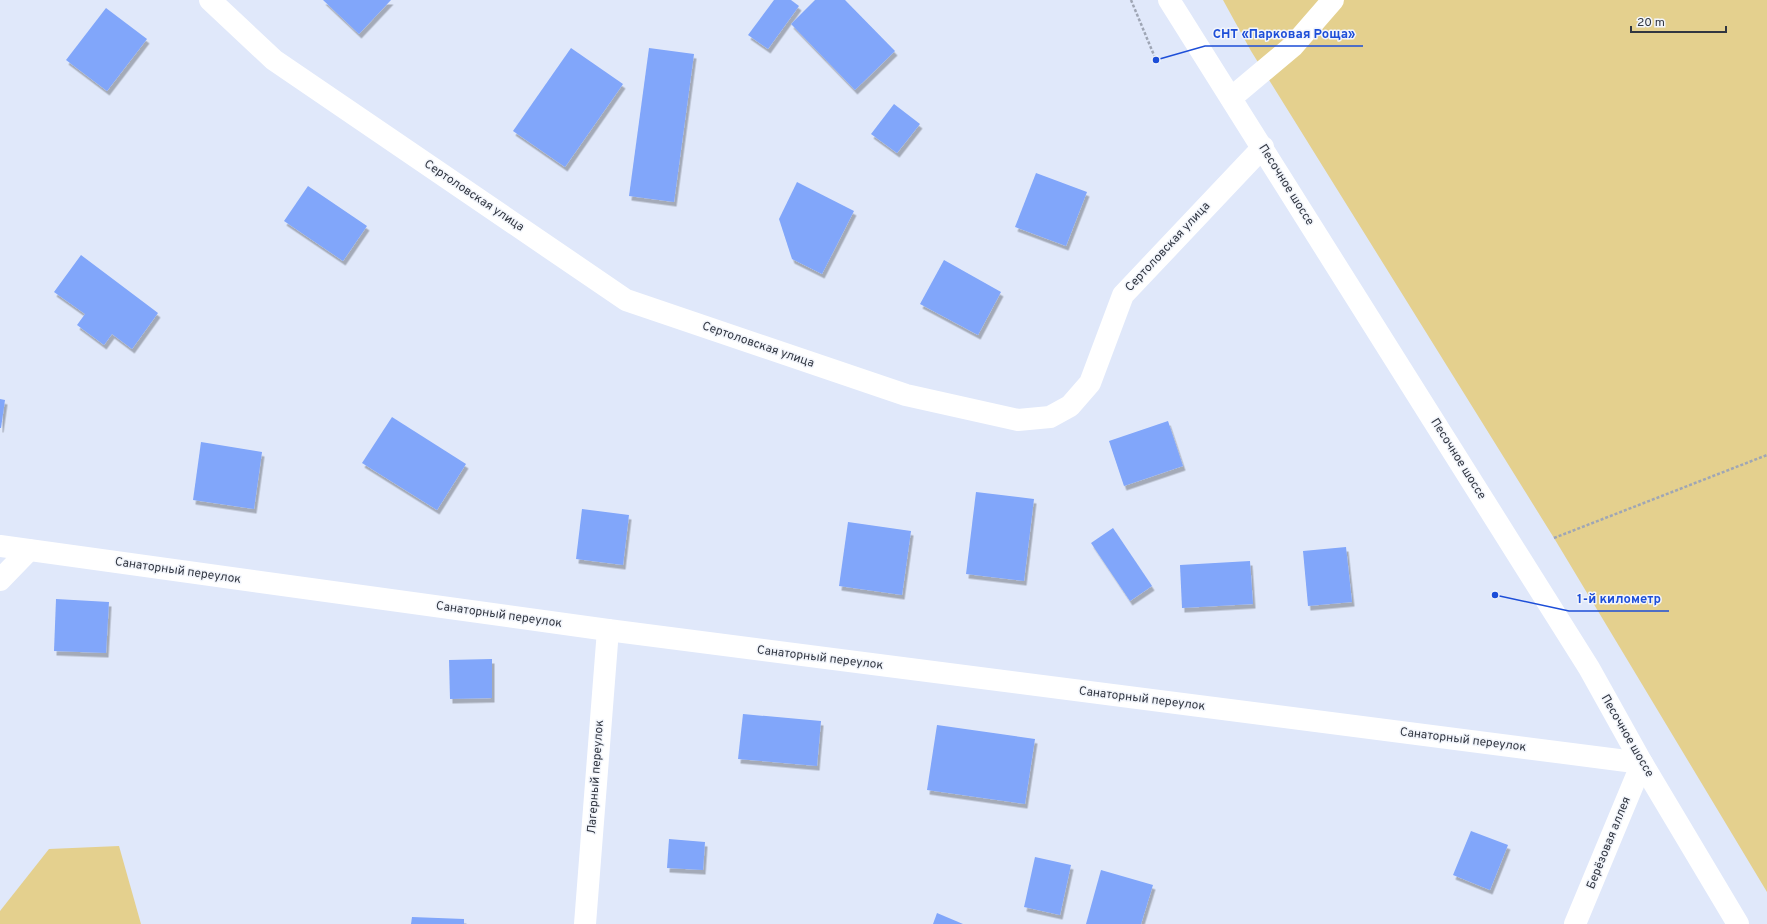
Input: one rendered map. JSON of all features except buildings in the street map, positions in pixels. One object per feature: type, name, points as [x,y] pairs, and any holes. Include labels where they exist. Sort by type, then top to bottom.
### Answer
[{"type":"street","name":"Сертоловская улица","points":[[210,0],[274,60],[626,300],[906,395],[1018,420],[1050,417],[1070,406],[1090,383],[1123,295],[1263,148]]},
{"type":"street","name":"Песочное шоссе","points":[[1169,0],[1589,668],[1642,763],[1738,924]]},
{"type":"street","points":[[1231,98],[1292,46],[1333,0]]},
{"type":"street","name":"Санаторный переулок","points":[[0,546],[608,630],[1642,763]]},
{"type":"street","points":[[0,580],[29,550]]},
{"type":"street","name":"Лагерный переулок","points":[[585,924],[608,630]]},
{"type":"street","name":"Берёзовая аллея","points":[[1576,924],[1642,763]]},
{"type":"path","points":[[1131,0],[1156,60]]},
{"type":"path","points":[[1554,538],[1767,455]]},
{"type":"shaded area","points":[[1223,0],[1767,0],[1767,892],[1554,538],[1251,51]]},
{"type":"shaded area","points":[[119,846],[141,924],[0,924],[0,911],[49,849]]},
{"type":"place","name":"СНТ «Парковая Роща»","points":[[1156,60]]},
{"type":"place","name":"1-й километр","points":[[1495,595]]}]
